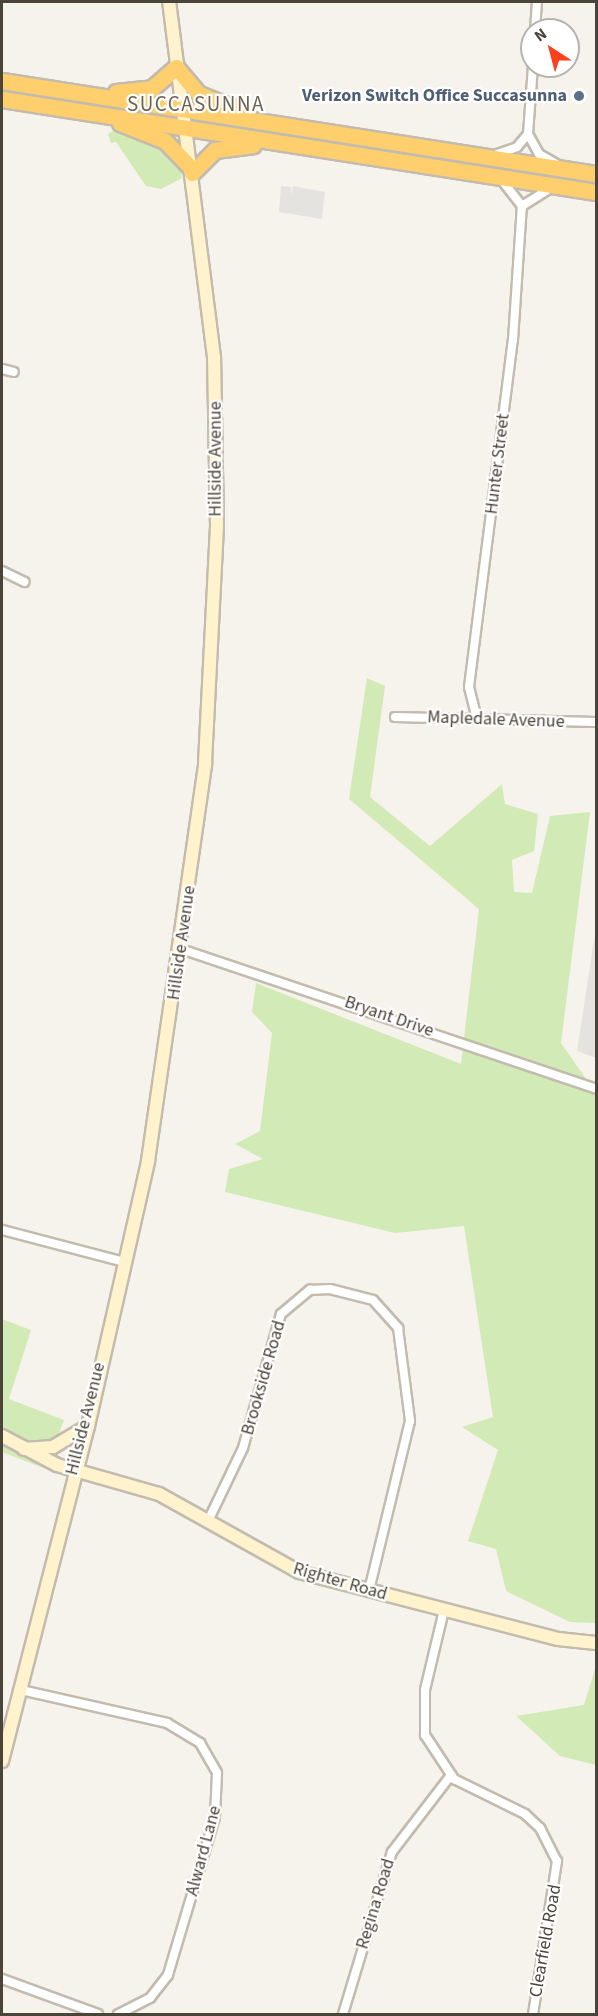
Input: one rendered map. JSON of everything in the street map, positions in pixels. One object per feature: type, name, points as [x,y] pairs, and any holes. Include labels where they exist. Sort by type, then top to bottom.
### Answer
[{"type":"highway","points":[[94,94],[152,88],[176,67],[199,94],[275,124]]},
{"type":"highway","points":[[2,81],[597,174]]},
{"type":"highway","points":[[2,99],[597,192]]},
{"type":"highway","points":[[104,114],[165,141],[191,170],[220,148],[288,144]]},
{"type":"main road","name":"Hillside Avenue","points":[[2,1761],[88,1426],[156,1118],[181,949],[211,695],[217,526],[213,337],[181,108],[169,2]]},
{"type":"main road","points":[[22,1449],[53,1447],[88,1426]]},
{"type":"main road","name":"Righter Road","points":[[2,1436],[22,1449],[75,1470],[159,1494],[209,1519],[282,1564],[369,1591],[558,1639],[597,1643]]},
{"type":"street","points":[[536,18],[537,2]]},
{"type":"street","points":[[532,78],[528,134],[539,154],[565,169]]},
{"type":"street","points":[[484,156],[515,148],[528,134]]},
{"type":"street","points":[[494,176],[512,188],[522,206],[536,193],[560,186]]},
{"type":"street","name":"Hunter Street","points":[[477,719],[469,687],[513,340],[522,206]]},
{"type":"street","points":[[2,369],[14,372]]},
{"type":"street","points":[[2,571],[26,582]]},
{"type":"street","name":"Mapledale Avenue","points":[[395,717],[597,722]]},
{"type":"street","name":"Bryant Drive","points":[[181,949],[597,1089]]},
{"type":"street","points":[[2,1230],[124,1262]]},
{"type":"street","name":"Brookside Road","points":[[209,1519],[243,1448],[281,1314],[310,1290],[330,1288],[373,1300],[398,1328],[410,1421],[369,1591]]},
{"type":"street","name":"Clearfield Road","points":[[444,1610],[423,1722],[432,1749],[451,1775],[525,1814],[540,1828],[557,1861],[533,2014]]},
{"type":"street","name":"Alward Lane","points":[[21,1690],[166,1724],[200,1743],[217,1773],[215,1817],[168,1975],[150,1998],[118,2014]]},
{"type":"street","name":"Regina Road","points":[[343,2014],[392,1852],[451,1775]]},
{"type":"street","points":[[2,1979],[98,2014]]},
{"type":"green space","points":[[114,130],[160,143],[180,166],[182,178],[161,189],[146,186],[116,142],[111,143],[108,134]]},
{"type":"green space","points":[[358,143],[510,166],[509,173],[335,145]]},
{"type":"green space","points":[[514,166],[596,179],[596,186],[513,173]]},
{"type":"green space","points":[[367,678],[385,686],[370,797],[430,846],[502,784],[505,804],[538,814],[534,851],[512,860],[514,892],[532,893],[550,816],[590,812],[561,1043],[596,1093],[596,1623],[570,1622],[506,1591],[496,1549],[468,1541],[498,1450],[462,1427],[493,1417],[464,1226],[395,1233],[225,1192],[229,1169],[263,1159],[235,1144],[260,1131],[272,1033],[252,1012],[256,983],[461,1064],[479,909],[349,799]]},
{"type":"green space","points":[[2,1319],[31,1330],[9,1399],[64,1420],[46,1469],[2,1452]]},
{"type":"green space","points":[[596,1666],[596,1765],[560,1756],[516,1716],[584,1705]]},
{"type":"shaded area","points":[[281,186],[291,187],[291,195],[293,186],[325,192],[322,219],[279,212]]},
{"type":"shaded area","points":[[596,927],[596,1058],[577,1051]]},
{"type":"place","name":"Verizon Switch Office Succasunna","points":[[579,96]]},
{"type":"district","name":"SUCCASUNNA","points":[[196,104]]}]
